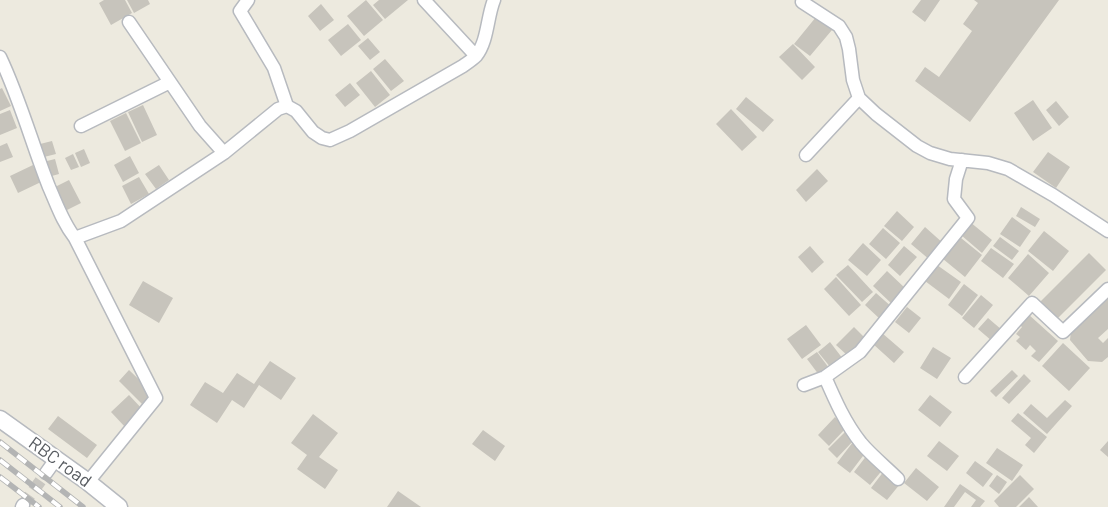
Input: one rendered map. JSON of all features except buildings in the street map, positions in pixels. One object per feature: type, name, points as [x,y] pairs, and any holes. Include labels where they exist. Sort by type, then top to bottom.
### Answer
[{"type":"street","points":[[248,0],[240,11],[274,68],[288,106],[296,111],[313,132],[322,138],[330,140],[350,131],[463,66],[476,56],[485,36],[494,0]]},
{"type":"street","points":[[424,0],[476,56]]},
{"type":"street","points":[[801,1],[839,26],[846,37],[853,80],[860,98],[917,146],[930,153],[988,163],[1008,169],[1108,232]]},
{"type":"street","points":[[129,22],[200,126],[224,153]]},
{"type":"street","points":[[0,57],[12,83],[37,156],[65,226],[75,238],[156,398],[88,482]]},
{"type":"street","points":[[81,126],[170,82]]},
{"type":"street","points":[[806,155],[860,98]]},
{"type":"street","points":[[75,238],[121,221],[224,153],[278,109],[288,106]]},
{"type":"street","points":[[804,385],[825,377],[860,352],[968,218],[954,199],[956,179],[962,160]]},
{"type":"street","points":[[965,377],[1032,303],[1063,332],[1108,289]]},
{"type":"street","points":[[825,377],[836,403],[862,444],[898,479]]},
{"type":"street","name":"RBC road","points":[[0,419],[88,482],[119,507]]},
{"type":"street","points":[[46,473],[56,459]]},
{"type":"tunnel","points":[[23,505],[46,473]]},
{"type":"railway","points":[[0,442],[83,507]]},
{"type":"railway","points":[[0,460],[60,507]]},
{"type":"railway","points":[[0,477],[39,507]]}]
